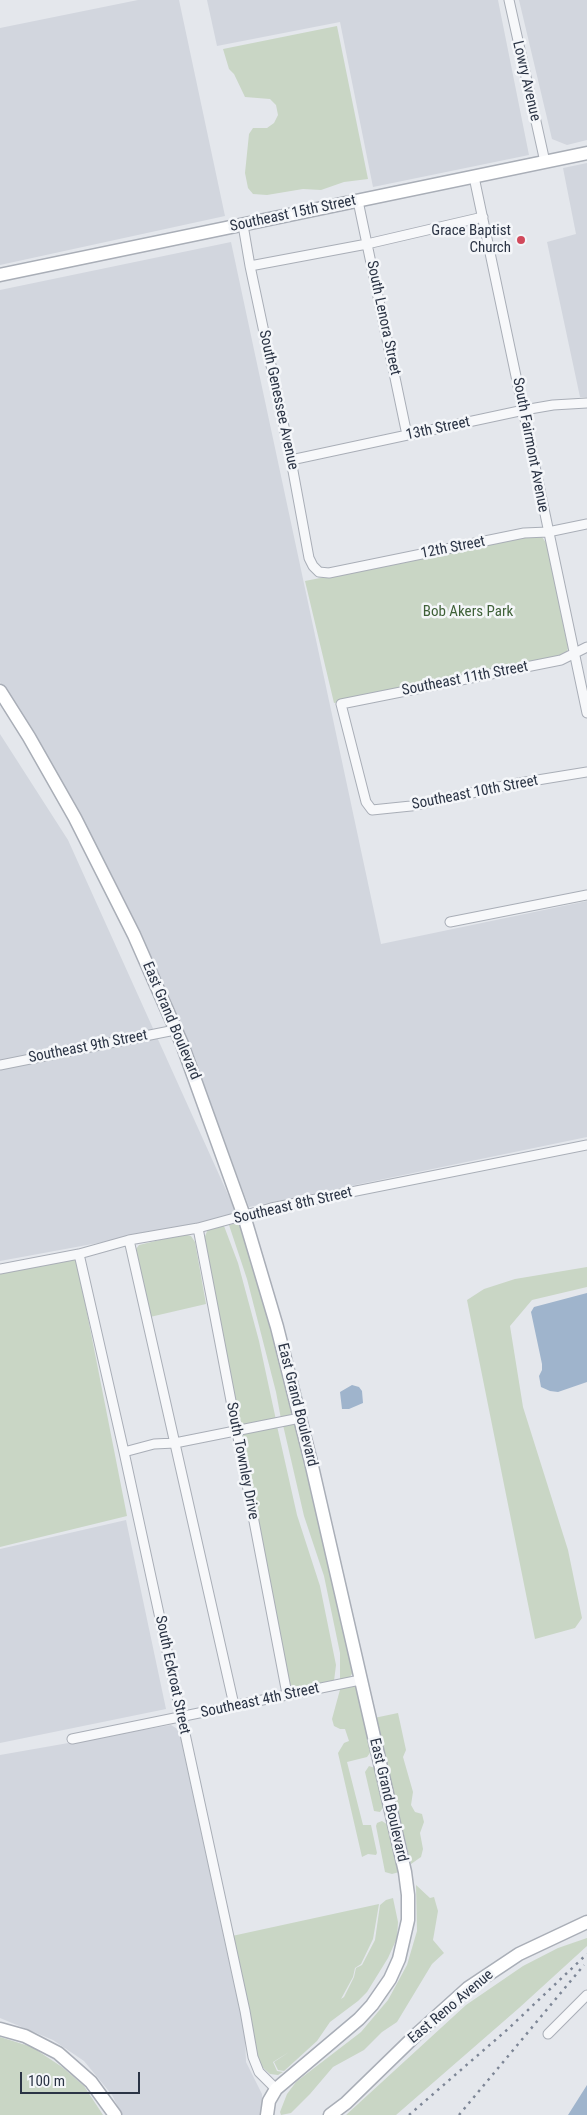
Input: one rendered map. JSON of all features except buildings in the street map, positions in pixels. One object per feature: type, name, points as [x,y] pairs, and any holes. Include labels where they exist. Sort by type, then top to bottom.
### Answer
[{"type":"street","name":"Lowry Avenue","points":[[509,0],[544,162]]},
{"type":"street","name":"Southeast 15th Street","points":[[0,275],[587,153]]},
{"type":"street","name":"South Fairmont Avenue","points":[[474,177],[587,713]]},
{"type":"street","name":"South Lenora Street","points":[[358,201],[407,435]]},
{"type":"street","points":[[250,266],[367,244],[483,217]]},
{"type":"street","name":"South Genessee Avenue","points":[[243,225],[309,558],[319,572]]},
{"type":"street","name":"13th Street","points":[[291,460],[524,410],[554,405],[587,403]]},
{"type":"street","name":"12th Street","points":[[319,572],[329,573],[524,534],[548,532],[587,524]]},
{"type":"street","name":"Southeast 11th Street","points":[[366,802],[341,704],[561,660],[587,647]]},
{"type":"street","name":"East Grand Boulevard","points":[[0,691],[43,762],[106,878],[134,936],[175,1030],[207,1111],[244,1216],[278,1326],[312,1462],[405,1872],[408,1905],[406,1936],[396,1968],[372,2005],[359,2019],[276,2089],[269,2102],[267,2115]]},
{"type":"street","name":"Southeast 10th Street","points":[[366,802],[372,810],[411,806],[513,784],[587,772]]},
{"type":"street","points":[[450,922],[587,895]]},
{"type":"street","name":"Southeast 9th Street","points":[[0,1065],[175,1030]]},
{"type":"street","name":"Southeast 8th Street","points":[[0,1269],[79,1254],[129,1240],[198,1228],[281,1206],[587,1145]]},
{"type":"street","name":"South Townley Drive","points":[[198,1228],[287,1694]]},
{"type":"street","points":[[129,1240],[234,1705]]},
{"type":"street","name":"South Eckroat Street","points":[[79,1254],[182,1718],[245,2012],[252,2057],[259,2072],[276,2089]]},
{"type":"street","points":[[124,1452],[154,1444],[176,1443],[300,1418]]},
{"type":"street","name":"Southeast 4th Street","points":[[72,1740],[360,1680]]},
{"type":"street","name":"East Reno Avenue","points":[[330,2115],[346,2103],[418,2033],[468,1988],[519,1954],[585,1923]]},
{"type":"street","points":[[548,2034],[587,1995]]},
{"type":"street","points":[[0,2029],[25,2036],[58,2053],[91,2082],[115,2115]]},
{"type":"shaded area","points":[[138,0],[179,0],[225,216],[0,265],[0,28]]},
{"type":"shaded area","points":[[207,0],[498,0],[529,155],[373,187],[340,22],[217,46]]},
{"type":"shaded area","points":[[519,0],[587,0],[587,140],[567,145],[552,139]]},
{"type":"shaded area","points":[[587,163],[587,397],[580,397],[547,242],[576,234],[563,168]]},
{"type":"shaded area","points":[[231,242],[381,944],[587,901],[587,1137],[249,1207],[186,1039],[32,732],[0,682],[0,290]]},
{"type":"shaded area","points":[[0,734],[68,840],[235,1210],[232,1216],[223,1220],[0,1261]]},
{"type":"shaded area","points":[[126,1520],[166,1709],[0,1743],[0,1549]]},
{"type":"shaded area","points":[[171,1725],[179,1730],[245,2035],[246,2062],[262,2094],[260,2115],[122,2115],[112,2095],[84,2061],[53,2040],[0,2018],[0,1755]]},
{"type":"green space","points":[[337,26],[368,179],[344,182],[321,190],[303,189],[267,195],[253,194],[248,188],[245,173],[249,134],[253,128],[267,128],[274,123],[278,115],[276,105],[270,99],[245,97],[234,74],[229,69],[223,49]]},
{"type":"green space","name":"Bob Akers Park","points":[[532,536],[542,537],[547,544],[568,648],[566,655],[559,658],[334,703],[305,581]]},
{"type":"green space","points":[[237,1223],[242,1229],[265,1298],[292,1413],[286,1418],[281,1419],[276,1392],[247,1279],[229,1225]]},
{"type":"green space","points":[[224,1226],[238,1263],[259,1341],[276,1420],[245,1425],[239,1423],[203,1241],[208,1229]]},
{"type":"green space","points":[[184,1234],[191,1236],[195,1242],[206,1304],[150,1317],[136,1249],[139,1245]]},
{"type":"green space","points":[[76,1257],[127,1516],[0,1547],[0,1273]]},
{"type":"green space","points":[[587,1267],[587,1287],[532,1300],[510,1326],[523,1407],[568,1550],[582,1618],[575,1628],[535,1639],[467,1300],[484,1289],[515,1279]]},
{"type":"green space","points":[[293,1424],[297,1427],[353,1672],[350,1677],[340,1681],[340,1653],[324,1576],[304,1516],[283,1425]]},
{"type":"green space","points":[[277,1426],[297,1515],[320,1586],[336,1665],[334,1681],[294,1690],[288,1680],[241,1438],[245,1433]]},
{"type":"green space","points":[[355,1685],[372,1750],[367,1757],[347,1762],[363,1825],[371,1825],[377,1853],[376,1855],[368,1854],[362,1857],[338,1753],[344,1743],[349,1741],[345,1729],[334,1726],[332,1719],[341,1686]]},
{"type":"green space","points":[[398,1713],[406,1750],[403,1757],[413,1792],[411,1805],[415,1812],[422,1814],[424,1822],[420,1833],[423,1849],[421,1857],[411,1864],[374,1718]]},
{"type":"green space","points":[[369,1766],[375,1768],[384,1806],[380,1812],[374,1811],[365,1772]]},
{"type":"green space","points":[[382,1821],[388,1825],[399,1872],[392,1874],[385,1872],[376,1826],[377,1823]]},
{"type":"green space","points":[[416,1885],[430,1898],[434,1897],[438,1911],[433,1940],[444,1953],[432,1964],[397,2022],[382,2032],[364,2050],[333,2067],[291,2113],[281,2115],[280,2112],[287,2094],[296,2082],[361,2032],[388,2000],[407,1965],[417,1931]]},
{"type":"green space","points":[[393,1898],[398,1922],[397,1938],[388,1958],[367,1992],[330,2022],[317,2041],[284,2071],[278,2070],[274,2062],[289,2052],[273,2062],[277,2071],[283,2072],[278,2075],[270,2074],[261,2066],[258,2059],[232,1936],[379,1904],[373,1939],[361,1964],[355,1968],[353,1977],[341,1999],[344,1997],[354,1977],[356,1968],[362,1965],[375,1940],[380,1905],[386,1900]]},
{"type":"green space","points":[[587,1938],[587,1946],[396,2115],[346,2115],[466,2005],[523,1966],[558,1948]]},
{"type":"green space","points":[[0,2037],[32,2047],[62,2067],[84,2086],[103,2115],[0,2115]]},
{"type":"water","points":[[587,1293],[587,1382],[558,1392],[550,1391],[541,1387],[539,1376],[542,1364],[531,1312],[534,1307]]},
{"type":"water","points":[[352,1385],[359,1387],[362,1391],[363,1403],[349,1409],[342,1409],[340,1392]]},
{"type":"water","points":[[587,2085],[587,2115],[568,2115]]},
{"type":"railway","points":[[409,2115],[508,2029],[587,1954]]},
{"type":"railway","points":[[459,2115],[584,1965]]},
{"type":"place","name":"Grace Baptist Church","points":[[521,240]]}]
